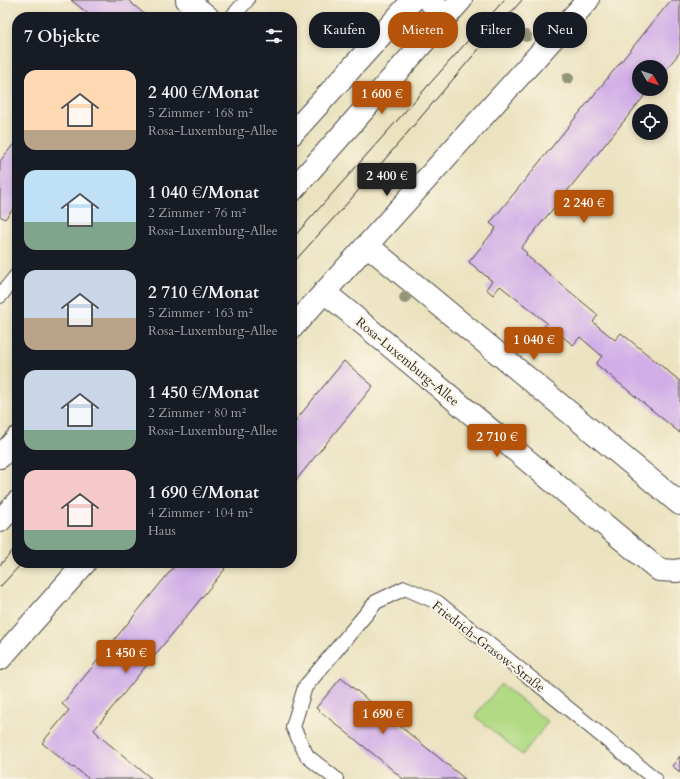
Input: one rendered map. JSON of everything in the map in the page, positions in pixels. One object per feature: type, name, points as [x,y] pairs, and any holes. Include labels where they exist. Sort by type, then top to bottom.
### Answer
[{"type":"street","points":[[187,0],[202,12]]},
{"type":"street","points":[[297,128],[413,0]]},
{"type":"street","points":[[428,0],[442,12]]},
{"type":"street","points":[[450,12],[461,0]]},
{"type":"street","points":[[297,322],[366,244],[588,0]]},
{"type":"street","points":[[297,185],[419,48]]},
{"type":"street","points":[[366,244],[680,504]]},
{"type":"street","name":"Rosa-Luxemburg-Allee","points":[[324,292],[659,570],[677,572],[680,570]]},
{"type":"street","points":[[0,457],[12,444]]},
{"type":"street","points":[[0,521],[12,508]]},
{"type":"street","points":[[0,659],[81,568]]},
{"type":"lane","points":[[236,12],[247,0]]},
{"type":"lane","points":[[0,296],[12,281]]},
{"type":"lane","name":"Friedrich-Grasow-Straße","points":[[336,779],[307,756],[293,727],[305,687],[376,602],[405,588],[437,602],[655,779]]},
{"type":"green space","points":[[501,684],[548,722],[522,755],[475,716]]},
{"type":"building","points":[[71,0],[130,0],[129,1],[142,12],[86,12]]},
{"type":"building","points":[[671,0],[680,0],[680,52],[668,67],[668,60],[632,60],[632,96],[644,96],[638,104],[632,104],[632,111],[521,248],[527,253],[526,255],[598,315],[593,322],[615,340],[621,333],[680,381],[680,433],[596,364],[602,356],[580,337],[573,345],[557,332],[552,339],[541,330],[547,323],[500,286],[493,295],[486,289],[492,281],[469,262],[496,228],[490,223]]},
{"type":"building","points":[[12,146],[12,210],[5,219],[0,216],[0,161]]},
{"type":"building","points":[[344,361],[373,386],[297,479],[297,419]]},
{"type":"building","points":[[173,568],[225,569],[94,730],[98,735],[152,779],[89,779],[42,743],[69,710],[62,704]]},
{"type":"building","points":[[341,678],[465,779],[403,779],[316,708]]},
{"type":"building","points":[[680,756],[680,772],[672,766]]},
{"type":"tram line","points":[[297,233],[504,0]]},
{"type":"tram line","points":[[297,258],[351,199],[522,0]]},
{"type":"tram line","points":[[0,565],[12,552]]},
{"type":"tram line","points":[[0,587],[17,568]]}]
